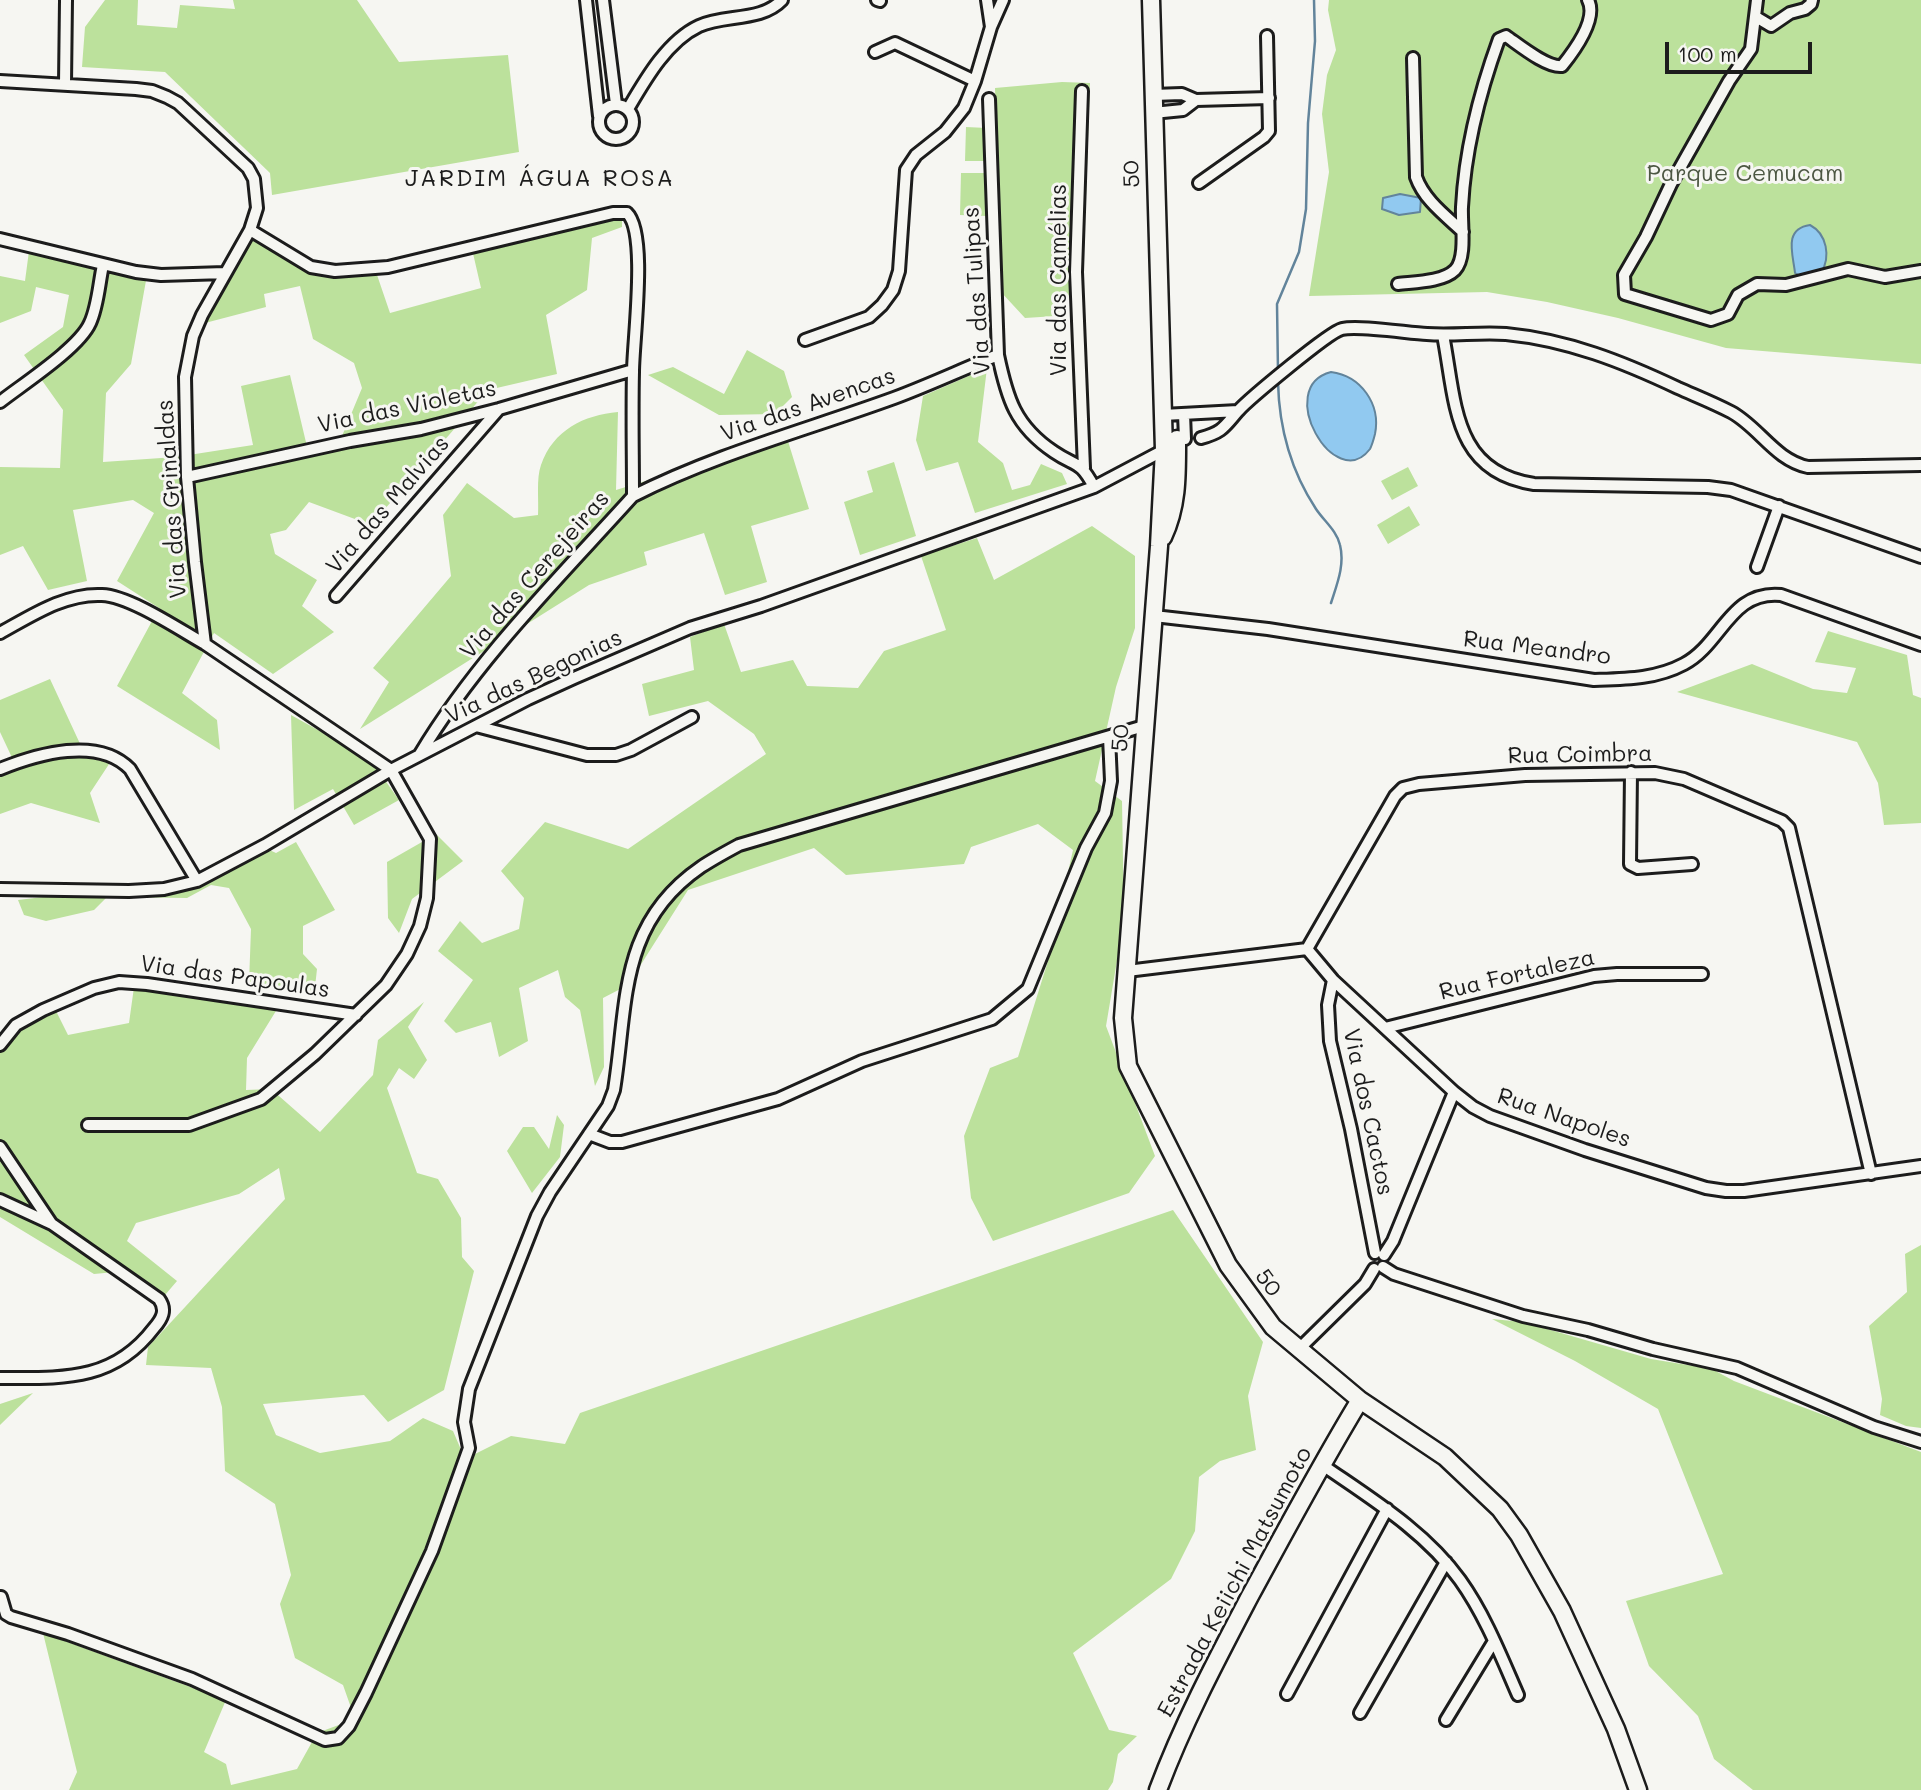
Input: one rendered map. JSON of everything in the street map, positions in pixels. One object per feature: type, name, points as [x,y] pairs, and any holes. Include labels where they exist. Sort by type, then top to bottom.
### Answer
[{"type":"main road","name":"50","points":[[1151,0],[1164,415],[1180,441],[1159,546],[1144,726],[1123,1018],[1128,1066],[1227,1265],[1273,1327],[1360,1400],[1445,1457],[1500,1509],[1519,1535],[1562,1611],[1616,1729],[1638,1790]]},
{"type":"main road","name":"Estrada Keiichi Matsumoto","points":[[1158,1790],[1191,1711],[1217,1660],[1321,1464],[1360,1400]]},
{"type":"street","points":[[65,84],[66,0]]},
{"type":"street","points":[[586,0],[598,122],[603,133],[612,139],[624,137],[632,129],[633,118],[628,108],[616,104],[604,108],[599,116]]},
{"type":"street","points":[[603,0],[616,104]]},
{"type":"street","points":[[628,108],[646,78],[688,32],[711,22],[768,11],[782,0]]},
{"type":"street","points":[[987,0],[991,27]]},
{"type":"street","points":[[805,340],[869,317],[882,306],[893,290],[899,271],[906,170],[916,155],[956,120],[975,81],[991,27],[1003,0]]},
{"type":"street","points":[[1398,285],[1440,277],[1452,273],[1458,267],[1463,232],[1461,211],[1468,145],[1487,70],[1499,39],[1506,36],[1555,67],[1562,66],[1589,22],[1591,12],[1588,0]]},
{"type":"street","points":[[1758,0],[1751,49],[1729,81],[1671,184],[1646,237],[1624,275],[1625,294],[1711,320],[1728,314],[1738,295],[1757,284],[1786,285],[1848,269],[1885,277],[1921,271]]},
{"type":"street","points":[[1756,17],[1770,26],[1790,13],[1805,9],[1812,0]]},
{"type":"street","points":[[1199,183],[1268,134],[1267,36]]},
{"type":"street","points":[[875,52],[895,43],[975,81]]},
{"type":"street","points":[[1413,58],[1416,177],[1419,187],[1463,232]]},
{"type":"street","name":"Via das Grinaldas","points":[[0,81],[152,91],[178,103],[248,168],[256,192],[257,208],[250,230],[202,315],[188,357],[184,398],[187,477],[205,644]]},
{"type":"street","name":"Via das Camélias","points":[[1082,91],[1076,272],[1084,468]]},
{"type":"street","points":[[1153,94],[1182,94],[1196,100],[1269,98]]},
{"type":"street","name":"Via das Tulipas","points":[[989,99],[998,355],[1011,406],[1036,440],[1084,468]]},
{"type":"street","points":[[1153,113],[1183,110],[1196,100]]},
{"type":"street","name":"Via das Cerejeiras","points":[[250,230],[311,267],[335,271],[388,267],[613,213],[622,212],[631,216],[636,238],[638,275],[633,370],[633,496],[509,634],[436,728],[419,757]]},
{"type":"street","points":[[0,239],[103,265],[162,275],[225,273]]},
{"type":"street","points":[[0,402],[84,333],[91,322],[103,265]]},
{"type":"street","points":[[1084,468],[1094,487],[1180,441],[1220,432],[1238,411],[1339,330],[1443,335],[1509,334],[1576,348],[1618,360],[1731,412],[1784,457],[1799,465],[1921,465]]},
{"type":"street","points":[[1443,335],[1461,427],[1476,456],[1501,475],[1518,482],[1534,484],[1719,488],[1779,506],[1921,557]]},
{"type":"street","name":"Via das Avencas","points":[[633,496],[662,481],[718,459],[894,398],[998,355]]},
{"type":"street","name":"Via das Violetas","points":[[187,477],[350,441],[421,429],[499,410],[633,370]]},
{"type":"street","name":"Via das Malvias","points":[[336,596],[499,410]]},
{"type":"street","points":[[1164,415],[1238,411]]},
{"type":"street","points":[[1180,441],[1184,414]]},
{"type":"street","name":"Via das Begonias","points":[[0,889],[129,891],[164,889],[197,881],[265,845],[391,770],[527,699],[690,628],[761,606],[1094,487]]},
{"type":"street","points":[[1757,567],[1779,506]]},
{"type":"street","name":"Rua Meandro","points":[[1154,617],[1268,629],[1594,680],[1645,678],[1687,663],[1747,601],[1758,595],[1770,594],[1793,599],[1921,645]]},
{"type":"street","points":[[0,633],[67,600],[103,595],[137,607],[205,644],[391,770],[430,839],[427,898],[420,926],[407,954],[386,985],[315,1054],[261,1099],[189,1125],[88,1125]]},
{"type":"street","points":[[476,726],[567,751],[606,756],[631,750],[692,717]]},
{"type":"street","points":[[1,1597],[6,1614],[11,1617],[68,1633],[192,1679],[325,1740],[338,1738],[349,1726],[366,1693],[432,1550],[469,1448],[464,1422],[469,1389],[537,1216],[608,1105],[614,1090],[629,974],[642,933],[668,896],[700,868],[739,845],[1144,726]]},
{"type":"street","points":[[589,1134],[610,1142],[622,1142],[778,1099],[852,1065],[900,1047],[992,1019],[1003,1012],[1028,989],[1086,848],[1105,813],[1111,781],[1109,737]]},
{"type":"street","points":[[0,769],[72,751],[109,754],[123,761],[197,881]]},
{"type":"street","points":[[1631,772],[1630,864],[1638,868],[1692,864]]},
{"type":"street","name":"Rua Coimbra","points":[[1307,949],[1395,796],[1403,788],[1419,784],[1525,775],[1631,772],[1655,773],[1684,779],[1782,821],[1789,828],[1871,1174]]},
{"type":"street","points":[[1127,971],[1307,949]]},
{"type":"street","name":"Rua Napoles","points":[[1307,949],[1333,980],[1473,1107],[1490,1116],[1586,1150],[1706,1188],[1726,1191],[1744,1191],[1921,1166]]},
{"type":"street","name":"Rua Fortaleza","points":[[1385,1028],[1594,976],[1702,974]]},
{"type":"street","name":"Via dos Cactos","points":[[1333,980],[1328,1005],[1330,1041],[1379,1261]]},
{"type":"street","name":"Via das Papoulas","points":[[0,1045],[16,1025],[43,1010],[94,988],[119,982],[356,1015]]},
{"type":"street","points":[[1300,1348],[1365,1284],[1393,1241],[1454,1092]]},
{"type":"street","points":[[0,1147],[52,1224]]},
{"type":"street","points":[[0,1200],[52,1224],[159,1299],[164,1308],[163,1314],[146,1339],[116,1364],[88,1374],[0,1378]]},
{"type":"street","points":[[1379,1261],[1394,1274],[1511,1312],[1737,1368],[1874,1427],[1921,1442]]},
{"type":"street","points":[[1321,1464],[1387,1509],[1415,1531],[1446,1562],[1461,1580],[1494,1641],[1518,1695]]},
{"type":"street","points":[[1287,1694],[1387,1509]]},
{"type":"street","points":[[1360,1713],[1446,1562]]},
{"type":"street","points":[[1446,1720],[1494,1641]]},
{"type":"green space","points":[[105,0],[138,0],[137,25],[177,28],[180,5],[235,9],[233,0],[357,0],[399,62],[508,55],[519,152],[272,195],[270,173],[165,72],[82,67],[85,27]]},
{"type":"green space","name":"Parque Cemucam","points":[[1329,0],[1921,0],[1921,364],[1726,348],[1618,318],[1487,292],[1309,296],[1329,172],[1322,114],[1327,75],[1336,50],[1328,10]]},
{"type":"green space","points":[[1062,82],[1090,83],[1086,195],[1069,299],[1056,316],[1025,318],[1000,291],[995,88]]},
{"type":"green space","points":[[966,127],[987,128],[987,161],[965,161]]},
{"type":"green space","points":[[961,173],[987,173],[987,216],[960,215]]},
{"type":"green space","points":[[622,212],[622,227],[592,238],[587,290],[546,315],[557,374],[488,390],[371,525],[309,502],[286,530],[270,534],[275,554],[317,580],[302,606],[334,632],[273,674],[214,633],[182,693],[217,720],[220,750],[117,686],[159,608],[117,581],[154,513],[133,500],[73,510],[87,581],[48,590],[23,546],[0,555],[0,467],[60,468],[63,410],[24,355],[63,327],[69,295],[36,287],[31,311],[0,323],[0,276],[25,281],[29,251],[147,275],[131,364],[106,393],[103,462],[176,457],[253,445],[241,386],[290,375],[309,455],[337,448],[362,388],[354,363],[313,339],[300,286],[264,294],[266,307],[205,323],[251,237],[309,272],[376,272],[390,313],[481,288],[472,249]]},
{"type":"green space","points":[[747,350],[784,371],[792,397],[775,414],[719,415],[648,375],[673,367],[724,394]]},
{"type":"green space","points":[[987,368],[978,442],[1003,463],[1012,490],[1030,485],[1041,464],[1062,473],[1067,484],[975,513],[958,462],[926,471],[916,440],[923,396]]},
{"type":"green space","points":[[618,412],[616,490],[787,438],[809,509],[751,526],[767,582],[725,595],[704,533],[644,552],[647,565],[589,585],[360,729],[389,682],[373,668],[451,576],[443,515],[467,483],[514,518],[538,515],[539,471],[553,442],[571,426],[593,417]]},
{"type":"green space","points":[[894,462],[916,536],[860,555],[844,502],[873,492],[867,471]]},
{"type":"green space","points":[[1408,467],[1418,486],[1392,500],[1381,481]]},
{"type":"green space","points":[[1409,506],[1420,525],[1388,544],[1377,525]]},
{"type":"green space","points":[[1092,526],[1135,556],[1135,628],[1116,687],[1095,781],[1122,801],[1124,919],[1106,1026],[1155,1156],[1129,1193],[993,1241],[971,1198],[964,1136],[990,1068],[1018,1057],[1048,961],[1073,850],[1038,824],[971,847],[964,864],[846,875],[814,848],[688,890],[628,985],[603,998],[604,1067],[595,1086],[580,1010],[565,997],[558,970],[519,988],[528,1041],[499,1057],[491,1022],[456,1033],[444,1021],[473,980],[438,951],[460,921],[482,943],[519,929],[524,898],[501,871],[545,822],[628,849],[766,754],[754,734],[708,701],[649,716],[642,684],[694,670],[690,637],[724,624],[741,672],[793,660],[807,686],[858,688],[884,651],[946,630],[921,556],[977,538],[994,580]]},
{"type":"green space","points":[[1828,631],[1907,655],[1913,695],[1921,698],[1921,823],[1884,825],[1878,783],[1857,742],[1677,692],[1752,664],[1813,689],[1847,693],[1856,668],[1815,662]]},
{"type":"green space","points":[[50,679],[82,748],[115,755],[90,793],[100,823],[31,803],[0,814],[0,769],[15,764],[0,732],[0,700]]},
{"type":"green space","points":[[291,715],[370,759],[399,800],[354,825],[333,789],[294,810]]},
{"type":"green space","points":[[436,834],[463,861],[412,899],[399,933],[388,918],[387,862]]},
{"type":"green space","points":[[296,842],[335,910],[303,926],[303,954],[317,969],[314,996],[249,983],[251,929],[229,888],[211,885],[187,898],[107,897],[94,910],[46,921],[24,915],[18,900],[197,884],[263,847],[276,853]]},
{"type":"green space","points":[[135,980],[279,1006],[247,1058],[246,1090],[271,1089],[320,1132],[373,1075],[378,1040],[424,1002],[408,1027],[427,1060],[414,1079],[399,1068],[387,1088],[417,1173],[438,1179],[461,1218],[462,1257],[474,1271],[444,1390],[388,1422],[364,1395],[263,1404],[276,1435],[320,1453],[390,1441],[423,1418],[453,1431],[465,1459],[511,1436],[565,1444],[580,1413],[1173,1210],[1263,1342],[1248,1396],[1256,1450],[1220,1461],[1199,1477],[1195,1531],[1171,1579],[1073,1653],[1109,1730],[1137,1736],[1118,1754],[1113,1782],[1108,1790],[69,1790],[77,1772],[43,1633],[226,1700],[204,1752],[226,1764],[231,1785],[297,1769],[317,1733],[355,1719],[343,1685],[295,1658],[280,1604],[291,1575],[275,1504],[225,1471],[222,1407],[211,1368],[146,1365],[148,1347],[285,1199],[279,1168],[239,1194],[136,1223],[127,1241],[177,1281],[159,1302],[115,1272],[94,1274],[0,1217],[0,1039],[12,1022],[53,1005],[68,1035],[129,1023]]},
{"type":"green space","points":[[557,1115],[564,1125],[560,1157],[532,1193],[507,1151],[523,1127],[534,1127],[549,1149]]},
{"type":"green space","points":[[1921,1245],[1921,1428],[1906,1426],[1880,1415],[1882,1399],[1869,1326],[1907,1292],[1905,1254]]},
{"type":"green space","points":[[1492,1319],[1523,1322],[1651,1359],[1712,1369],[1734,1381],[1921,1452],[1921,1790],[1753,1790],[1714,1759],[1698,1716],[1649,1666],[1626,1601],[1723,1574],[1658,1409],[1575,1361]]},
{"type":"green space","points":[[33,1393],[0,1425],[0,1404]]},
{"type":"water","points":[[1400,194],[1421,198],[1420,212],[1399,215],[1382,209],[1383,198]]},
{"type":"water","points":[[1810,225],[1824,240],[1826,260],[1821,273],[1804,278],[1795,273],[1792,243],[1796,232]]},
{"type":"water","points":[[1331,372],[1360,385],[1372,402],[1375,412],[1375,434],[1371,447],[1356,460],[1341,458],[1327,449],[1316,433],[1309,415],[1308,397],[1315,382]]},
{"type":"waterway","points":[[1278,372],[1277,304],[1299,252],[1306,209],[1308,123],[1315,41],[1314,0]]},
{"type":"waterway","points":[[1278,382],[1284,432],[1293,464],[1307,494],[1340,545],[1341,567],[1331,603]]},
{"type":"district","name":"JARDIM ÁGUA ROSA","points":[[540,179]]}]
